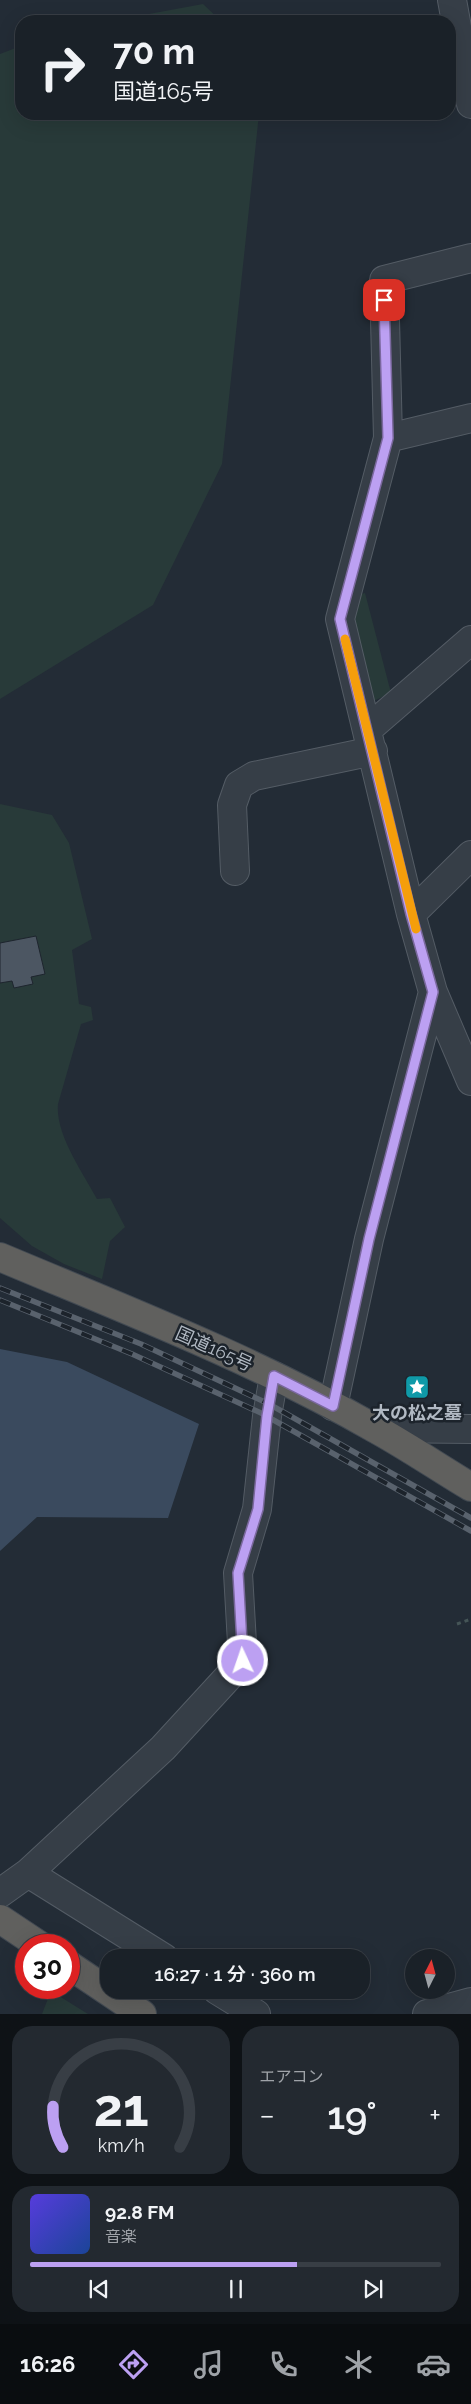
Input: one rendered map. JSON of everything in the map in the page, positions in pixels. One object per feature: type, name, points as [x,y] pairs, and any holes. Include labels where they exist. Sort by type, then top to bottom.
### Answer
[{"type":"highway","name":"国道165号","points":[[0,1257],[140,1316],[274,1376],[375,1428],[471,1487]]},
{"type":"highway","points":[[0,1919],[22,1934]]},
{"type":"highway","points":[[80,1972],[142,2014]]},
{"type":"street","points":[[452,0],[455,15]]},
{"type":"street","points":[[456,22],[471,104]]},
{"type":"street","points":[[471,258],[384,280],[388,438],[340,619],[411,914],[433,992],[471,1081]]},
{"type":"street","points":[[388,438],[471,418]]},
{"type":"street","points":[[234,871],[232,805],[239,785],[254,776],[370,741],[471,640]]},
{"type":"street","points":[[411,914],[471,855]]},
{"type":"street","points":[[333,1406],[369,1239],[433,992]]},
{"type":"street","points":[[0,1893],[28,1873],[163,1748],[243,1661],[238,1573],[258,1509],[267,1416],[274,1376]]},
{"type":"street","points":[[375,1428],[471,1429]]},
{"type":"street","points":[[28,1873],[150,1949]]},
{"type":"street","points":[[232,1999],[256,2014]]},
{"type":"street","points":[[427,2014],[471,2002]]},
{"type":"path","points":[[456,1624],[471,1619]]},
{"type":"shaded area","points":[[203,4],[215,15],[143,15]]},
{"type":"shaded area","points":[[15,48],[15,120],[258,120],[222,464],[153,605],[0,699],[0,54]]},
{"type":"shaded area","points":[[365,593],[391,693],[369,703],[340,619],[355,596]]},
{"type":"shaded area","points":[[0,804],[52,815],[69,843],[92,939],[72,950],[79,1004],[91,1007],[93,1020],[81,1024],[58,1104],[58,1116],[71,1153],[97,1199],[110,1198],[125,1227],[110,1241],[102,1279],[64,1264],[32,1246],[0,1218]]},
{"type":"shaded area","points":[[48,1999],[64,1999],[88,2014],[42,2014]]},
{"type":"water","points":[[0,1349],[67,1362],[199,1424],[168,1518],[37,1517],[0,1551]]},
{"type":"building","points":[[36,936],[45,974],[31,977],[33,984],[14,988],[12,981],[0,983],[0,943]]},
{"type":"railway","points":[[0,1288],[141,1344],[269,1404],[471,1518]]},
{"type":"railway","points":[[0,1300],[132,1354],[261,1413],[471,1531]]},
{"type":"slow traffic","points":[[345,639],[416,929]]},
{"type":"place","name":"大の松之墓","points":[[417,1387]]},
{"type":"route","points":[[243,1661],[238,1573],[258,1509],[267,1416],[274,1376],[333,1406],[369,1239],[433,992],[411,914],[340,619],[388,438],[384,300]]}]
